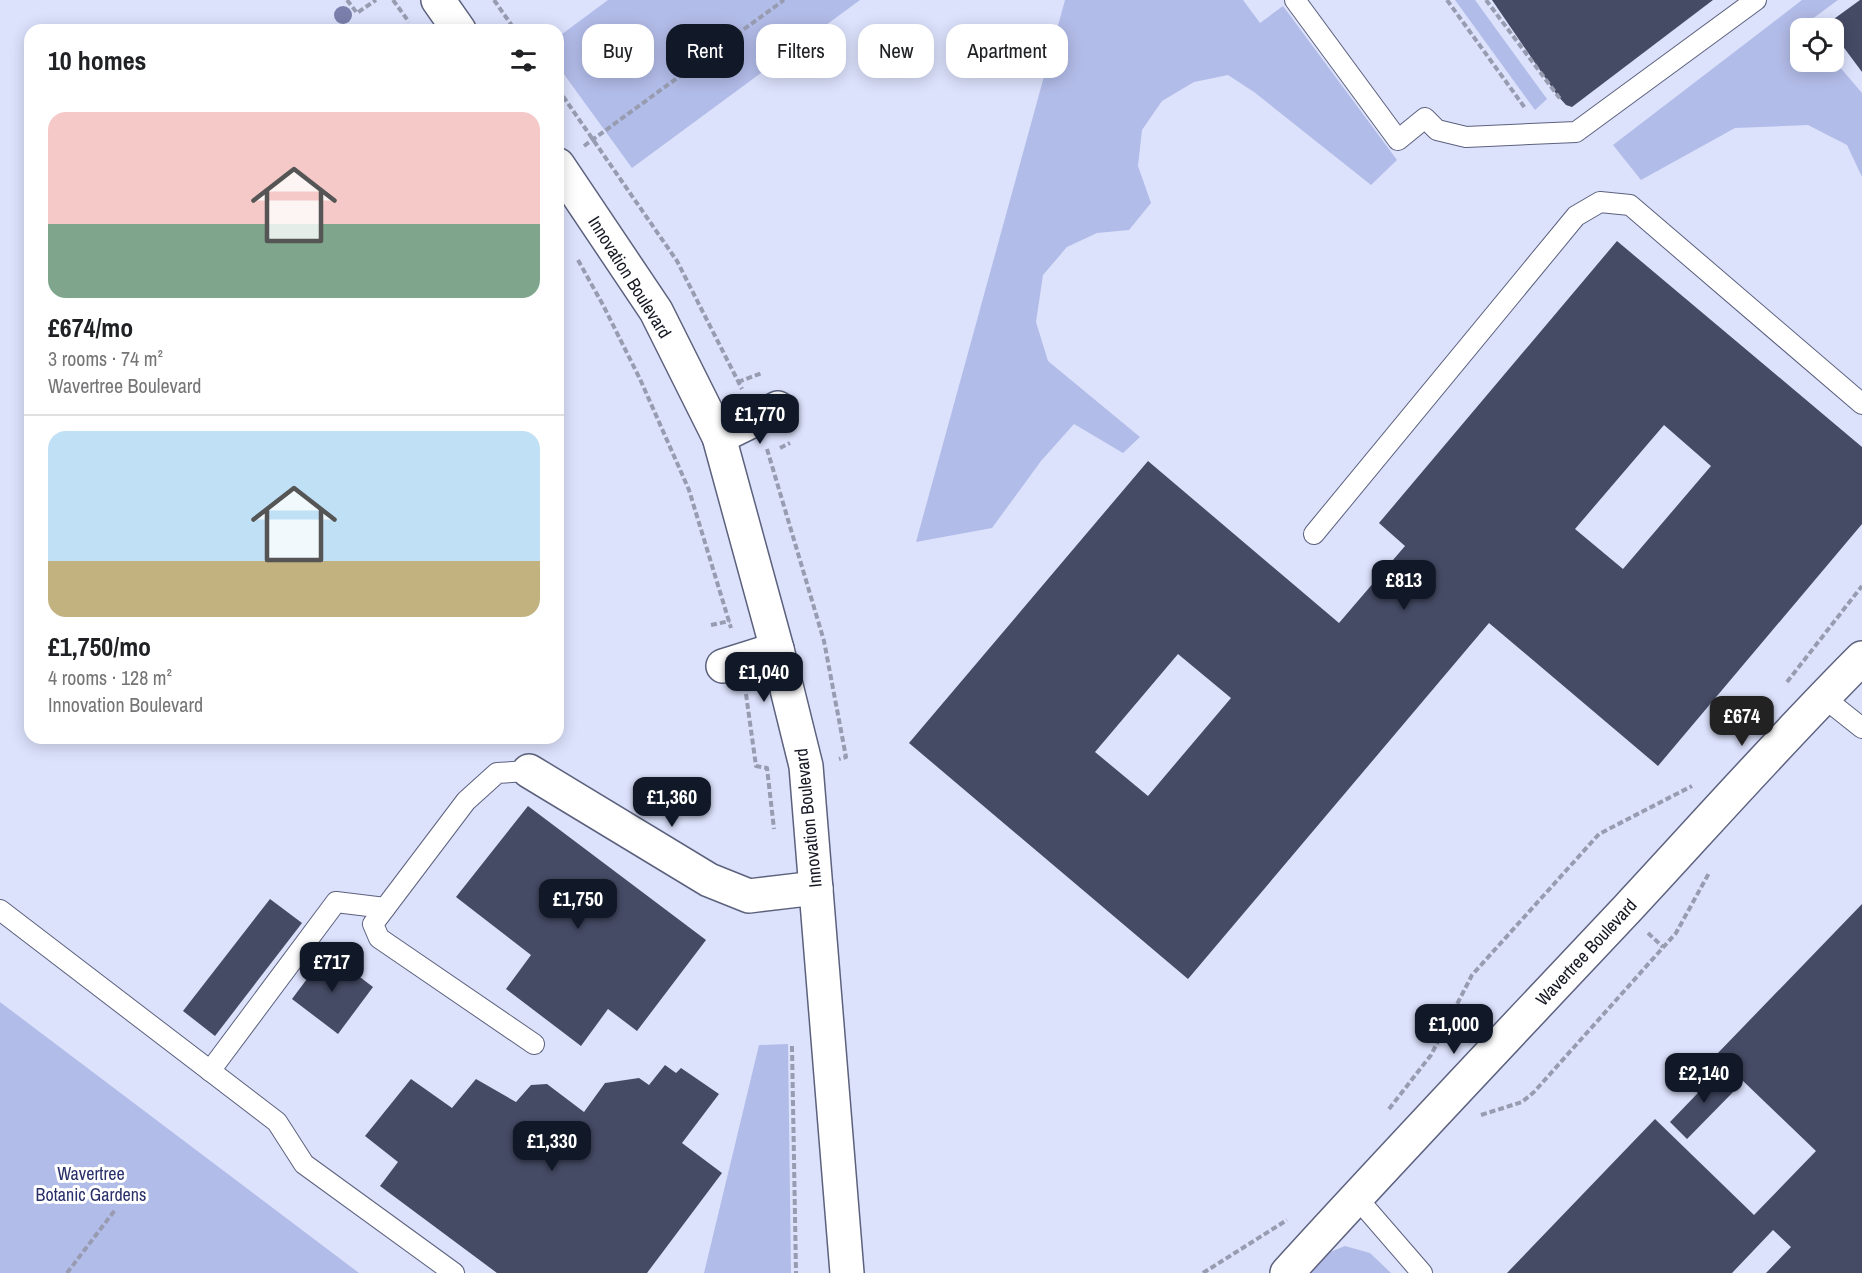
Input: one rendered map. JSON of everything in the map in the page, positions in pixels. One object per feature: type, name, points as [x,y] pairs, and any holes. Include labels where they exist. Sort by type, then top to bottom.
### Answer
[{"type":"street","points":[[438,0],[455,24]]},
{"type":"street","name":"Innovation Boulevard","points":[[569,158],[657,311],[719,437],[777,649],[806,766],[847,1273]]},
{"type":"street","points":[[719,437],[778,408]]},
{"type":"street","points":[[731,664],[777,649]]},
{"type":"street","name":"Wavertree Boulevard","points":[[1287,1273],[1411,1137],[1862,658]]},
{"type":"street","points":[[528,771],[709,880],[749,896],[816,888]]},
{"type":"lane","points":[[1295,0],[1398,140],[1425,118],[1437,130],[1466,137],[1576,132],[1756,0]]},
{"type":"lane","points":[[1314,534],[1576,216],[1600,202],[1630,205],[1862,404]]},
{"type":"lane","points":[[1823,697],[1862,728]]},
{"type":"lane","points":[[528,771],[497,773],[466,801],[373,924],[379,938],[534,1044]]},
{"type":"lane","points":[[210,1071],[336,902],[385,908]]},
{"type":"lane","points":[[0,910],[276,1122],[304,1164],[454,1273]]},
{"type":"lane","points":[[1357,1198],[1422,1273]]},
{"type":"path","points":[[347,0],[357,13],[376,0]]},
{"type":"path","points":[[393,0],[411,24]]},
{"type":"path","points":[[494,0],[511,24]]},
{"type":"path","points":[[569,158],[784,0]]},
{"type":"path","points":[[1447,0],[1527,110]]},
{"type":"path","points":[[1486,0],[1566,105]]},
{"type":"path","points":[[1552,107],[1561,100]]},
{"type":"path","points":[[575,255],[640,379],[689,490],[730,621],[731,664],[747,696],[756,766],[766,768],[775,837]]},
{"type":"path","points":[[738,382],[762,373]]},
{"type":"path","points":[[1781,690],[1862,586]]},
{"type":"path","points":[[711,625],[730,621]]},
{"type":"path","points":[[1385,1114],[1431,1055],[1472,975],[1599,834],[1698,783]]},
{"type":"path","points":[[1478,1116],[1522,1102],[1534,1092],[1676,933],[1710,872]]},
{"type":"path","points":[[792,1039],[796,1273]]},
{"type":"path","points":[[68,1273],[115,1210]]},
{"type":"path","points":[[1203,1273],[1295,1215]]},
{"type":"green space","points":[[608,0],[860,0],[827,24],[756,24],[756,77],[632,168],[564,74],[564,33]]},
{"type":"green space","points":[[1065,0],[1243,0],[1260,23],[1283,6],[1397,160],[1371,185],[1254,92],[1228,75],[1194,82],[1162,101],[1142,130],[1138,166],[1151,203],[1129,230],[1097,233],[1067,247],[1043,275],[1036,322],[1048,361],[1140,437],[1123,453],[1074,424],[1041,461],[992,528],[916,542],[1044,78],[1068,78],[1068,24],[1058,24]]},
{"type":"green space","points":[[1455,0],[1475,0],[1547,99],[1535,110]]},
{"type":"green space","points":[[1802,0],[1838,0],[1814,18],[1790,18],[1790,72],[1844,72],[1862,93],[1862,177],[1847,145],[1808,125],[1735,128],[1641,180],[1613,145]]},
{"type":"green space","name":"Wavertree Botanic Gardens","points":[[0,1002],[359,1273],[0,1273]]},
{"type":"green space","points":[[788,1044],[791,1273],[704,1273],[759,1045]]},
{"type":"green space","points":[[1345,1246],[1370,1253],[1391,1273],[1311,1273],[1330,1252]]},
{"type":"building","points":[[1492,0],[1713,0],[1572,107],[1566,105],[1557,95]]},
{"type":"building","points":[[1862,0],[1862,72],[1844,48],[1844,18],[1835,18]]},
{"type":"building","points":[[1617,241],[1862,447],[1862,524],[1658,766],[1489,623],[1188,979],[909,743],[1148,461],[1339,623],[1405,546],[1379,523]],"holes":[[[1664,425],[1711,466],[1623,569],[1575,529]],[[1178,654],[1231,698],[1148,796],[1095,752]]]},
{"type":"building","points":[[528,806],[706,940],[637,1031],[608,1009],[581,1046],[506,989],[531,955],[456,897]]},
{"type":"building","points":[[270,899],[302,923],[215,1036],[183,1011]]},
{"type":"building","points":[[1862,904],[1862,1273],[1766,1273],[1791,1247],[1773,1230],[1732,1273],[1507,1273],[1655,1119],[1754,1215],[1816,1151],[1716,1055]]},
{"type":"building","points":[[327,952],[373,987],[338,1034],[292,999]]},
{"type":"building","points":[[665,1065],[676,1073],[681,1068],[719,1094],[682,1143],[722,1173],[647,1273],[497,1273],[380,1186],[398,1162],[365,1136],[411,1079],[452,1108],[476,1079],[516,1102],[531,1085],[547,1084],[584,1112],[605,1083],[639,1078],[649,1085]]},
{"type":"building","points":[[1721,1069],[1739,1086],[1687,1139],[1670,1122]]}]
